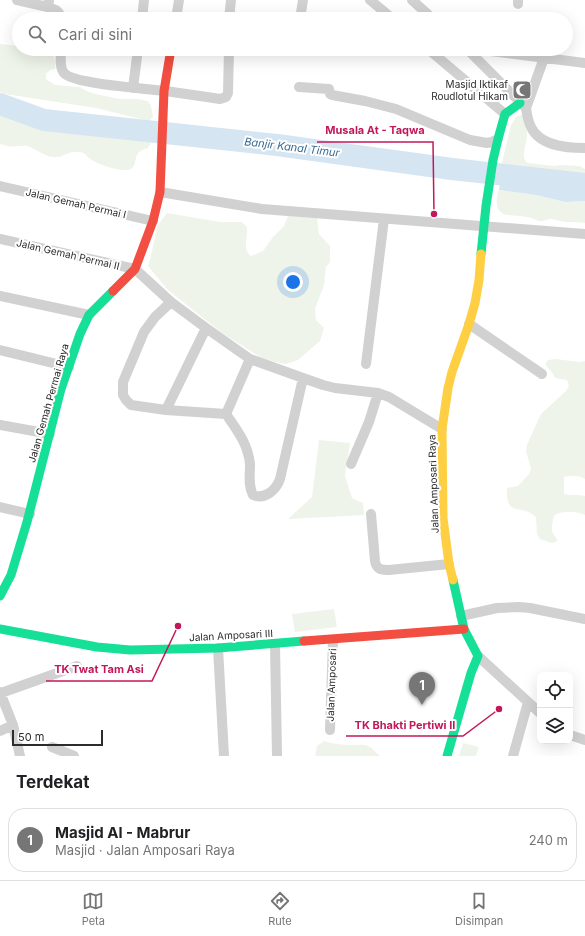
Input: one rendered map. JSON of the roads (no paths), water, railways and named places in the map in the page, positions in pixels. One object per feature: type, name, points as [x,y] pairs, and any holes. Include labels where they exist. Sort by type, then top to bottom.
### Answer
[{"type":"street","points":[[17,0],[48,4],[58,12]]},
{"type":"street","points":[[143,12],[144,0]]},
{"type":"street","points":[[177,12],[179,0]]},
{"type":"street","points":[[230,12],[231,0]]},
{"type":"street","points":[[301,12],[303,0]]},
{"type":"street","points":[[370,0],[385,12]]},
{"type":"street","points":[[412,0],[426,12]]},
{"type":"street","points":[[61,56],[62,70],[71,78],[133,88],[220,99],[226,97],[228,93],[229,56]]},
{"type":"street","points":[[133,88],[137,56]]},
{"type":"street","name":"Jalan Gemah Permai Raya","points":[[0,596],[11,575],[30,514],[61,389],[80,334],[89,315],[136,269],[153,221],[160,192],[164,91],[170,56]]},
{"type":"street","points":[[436,56],[505,114],[523,106],[544,58]]},
{"type":"street","points":[[474,56],[523,106],[530,127],[538,137],[552,144],[585,148]]},
{"type":"street","points":[[529,56],[585,64]]},
{"type":"street","points":[[299,88],[329,89],[330,94],[332,95],[396,109],[470,140],[487,143],[498,139]]},
{"type":"street","name":"Jalan Amposari Raya","points":[[478,656],[464,629],[449,564],[443,518],[442,429],[452,372],[475,303],[479,280],[486,206],[493,160],[505,114]]},
{"type":"street","name":"Jalan Gemah Permai I","points":[[0,186],[153,221]]},
{"type":"street","points":[[160,192],[262,209],[585,234]]},
{"type":"street","points":[[366,364],[384,219]]},
{"type":"street","name":"Jalan Gemah Permai II","points":[[0,239],[136,269]]},
{"type":"street","points":[[136,269],[171,302],[250,358],[323,385],[335,388],[378,392],[442,429]]},
{"type":"street","points":[[0,296],[89,315]]},
{"type":"street","points":[[171,302],[155,317],[144,332],[123,382],[123,395],[131,405],[166,410],[226,414],[240,433],[246,446],[250,464],[250,488],[253,495],[259,497],[267,495],[278,484],[303,378]]},
{"type":"street","points":[[469,324],[542,374]]},
{"type":"street","points":[[166,410],[206,328]]},
{"type":"street","points":[[0,350],[69,367]]},
{"type":"street","points":[[226,414],[250,358]]},
{"type":"street","points":[[350,464],[369,422],[378,392]]},
{"type":"street","points":[[0,425],[50,434]]},
{"type":"street","points":[[0,507],[30,514]]},
{"type":"street","points":[[371,514],[375,561],[377,567],[380,569],[389,570],[449,564]]},
{"type":"street","points":[[461,616],[497,608],[518,607],[585,619]]},
{"type":"street","name":"Jalan Amposari III","points":[[0,629],[112,649],[130,650],[218,648],[464,629]]},
{"type":"street","name":"Jalan Amposari","points":[[330,730],[333,640]]},
{"type":"street","points":[[275,644],[277,756]]},
{"type":"street","points":[[218,648],[224,756]]},
{"type":"street","points":[[447,756],[470,673],[478,656],[537,710]]},
{"type":"street","points":[[20,756],[13,725],[0,692],[77,666]]},
{"type":"street","points":[[513,756],[528,702]]},
{"type":"street","points":[[0,731],[13,725]]},
{"type":"street","points":[[573,736],[585,740]]},
{"type":"street","points":[[52,748],[74,756]]},
{"type":"water","points":[[502,168],[514,168],[519,171],[563,173],[585,179],[585,201],[565,202],[536,195],[499,190]]},
{"type":"waterway","name":"Banjir Kanal Timur","points":[[0,104],[44,120],[277,145],[452,169],[585,184]]},
{"type":"place","name":"Masjid Iktikaf Roudlotul Hikam","points":[[522,90]]},
{"type":"place","name":"Musala At - Taqwa","points":[[434,214]]},
{"type":"place","name":"TK Twat Tam Asi","points":[[178,626]]},
{"type":"place","name":"Masjid Al - Mabrur","points":[[422,705]]},
{"type":"place","name":"TK Bhakti Pertiwi II","points":[[499,709]]}]
